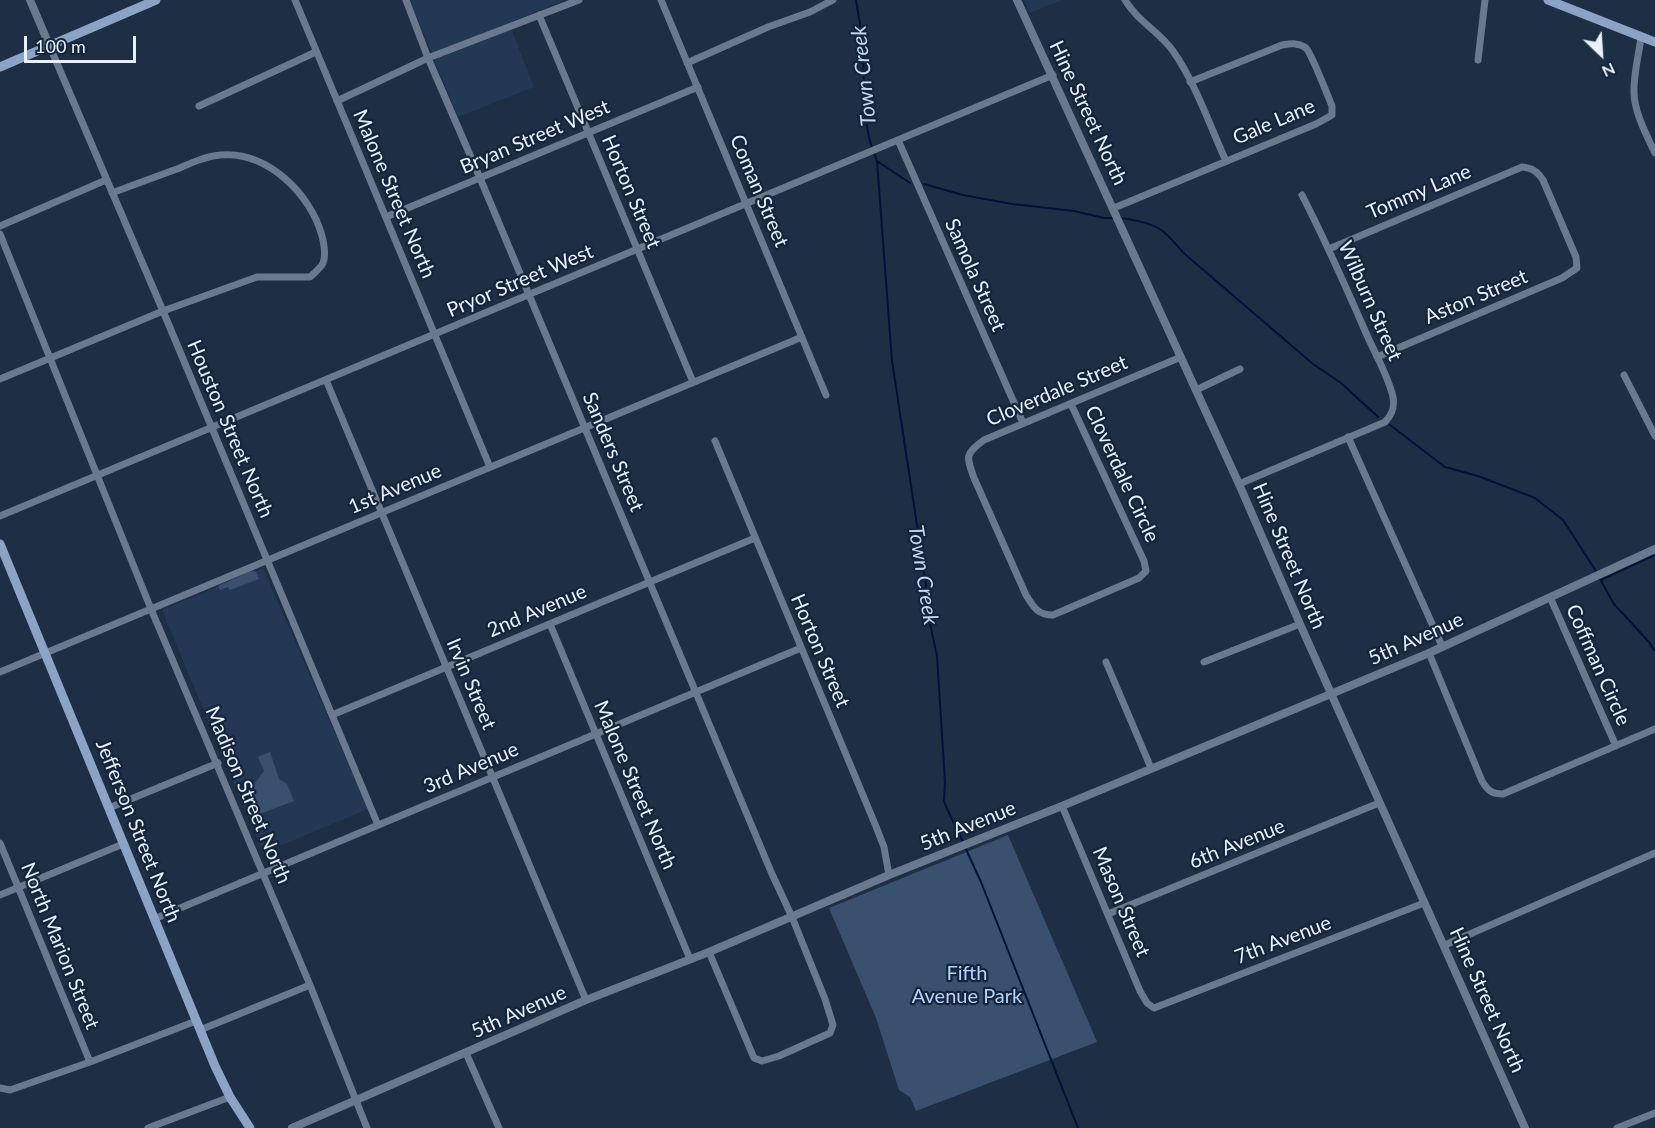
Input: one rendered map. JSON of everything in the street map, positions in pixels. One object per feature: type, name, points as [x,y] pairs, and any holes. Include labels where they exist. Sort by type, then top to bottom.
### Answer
[{"type":"main road","points":[[0,67],[156,0]]},
{"type":"main road","points":[[1548,0],[1655,42]]},
{"type":"main road","name":"Jefferson Street North","points":[[0,544],[200,1030],[230,1096],[250,1128]]},
{"type":"street","points":[[30,0],[50,46]]},
{"type":"street","name":"Malone Street North","points":[[295,0],[490,467]]},
{"type":"street","name":"Sanders Street","points":[[406,0],[428,58],[771,874],[792,917],[825,999],[833,1025],[830,1033],[813,1042],[762,1061],[754,1058],[709,952]]},
{"type":"street","points":[[337,101],[428,58],[579,0]]},
{"type":"street","name":"Coman Street","points":[[661,0],[826,394]]},
{"type":"street","points":[[687,63],[768,27],[810,12],[833,0]]},
{"type":"street","name":"Hine Street North","points":[[1017,0],[1239,484],[1379,803],[1526,1128]]},
{"type":"street","points":[[1125,0],[1133,14],[1162,37],[1173,51],[1190,82],[1226,161]]},
{"type":"street","points":[[1478,60],[1485,0]]},
{"type":"street","name":"Horton Street","points":[[539,15],[693,382]]},
{"type":"street","points":[[1641,37],[1634,99],[1646,135],[1655,153]]},
{"type":"street","name":"Gale Lane","points":[[1114,208],[1316,124],[1332,115],[1332,106],[1310,56],[1305,47],[1298,44],[1282,45],[1190,82]]},
{"type":"street","name":"Houston Street North","points":[[50,46],[378,825]]},
{"type":"street","points":[[199,106],[316,52]]},
{"type":"street","name":"Pryor Street West","points":[[0,516],[1053,75]]},
{"type":"street","name":"Bryan Street West","points":[[386,217],[698,87]]},
{"type":"street","name":"Samola Street","points":[[898,140],[1023,423]]},
{"type":"street","points":[[0,379],[163,311],[256,277],[310,277],[323,263],[324,244],[320,226],[306,202],[288,181],[266,166],[240,156],[222,155],[204,159],[112,193]]},
{"type":"street","name":"Tommy Lane","points":[[1329,249],[1521,167],[1531,168],[1539,173],[1576,257]]},
{"type":"street","points":[[0,226],[106,180]]},
{"type":"street","name":"Wilburn Street","points":[[1302,195],[1329,249],[1393,398],[1394,407],[1391,415],[1385,421],[1348,438]]},
{"type":"street","points":[[0,234],[49,359]]},
{"type":"street","name":"Aston Street","points":[[1377,357],[1562,278],[1577,267],[1576,257]]},
{"type":"street","name":"1st Avenue","points":[[0,672],[802,337]]},
{"type":"street","name":"Cloverdale Street","points":[[972,473],[967,459],[970,450],[984,440],[1181,357]]},
{"type":"street","name":"Madison Street North","points":[[49,359],[151,609],[264,873],[367,1128]]},
{"type":"street","points":[[1196,390],[1240,369]]},
{"type":"street","points":[[1624,375],[1655,436]]},
{"type":"street","name":"Irvin Street","points":[[326,380],[586,1000]]},
{"type":"street","name":"Cloverdale Circle","points":[[972,473],[1026,595],[1035,610],[1044,615],[1053,615],[1139,578],[1146,571],[1144,561],[1071,404]]},
{"type":"street","points":[[1239,484],[1348,438],[1442,646]]},
{"type":"street","name":"Horton Street","points":[[715,441],[875,824],[884,847],[889,875]]},
{"type":"street","name":"2nd Avenue","points":[[332,715],[755,538]]},
{"type":"street","name":"5th Avenue","points":[[292,1128],[586,1000],[709,952],[889,875],[1062,806],[1429,653],[1655,549]]},
{"type":"street","name":"Coffman Circle","points":[[1429,653],[1482,781],[1487,789],[1495,794],[1503,794],[1616,746],[1550,597]]},
{"type":"street","name":"Malone Street North","points":[[550,624],[690,959]]},
{"type":"street","points":[[1204,662],[1300,624]]},
{"type":"street","name":"3rd Avenue","points":[[154,919],[801,648]]},
{"type":"street","points":[[1106,662],[1151,768]]},
{"type":"street","points":[[1616,746],[1655,729]]},
{"type":"street","points":[[109,808],[218,763]]},
{"type":"street","name":"6th Avenue","points":[[1108,914],[1379,803]]},
{"type":"street","name":"Mason Street","points":[[1062,806],[1140,991],[1147,1003],[1154,1008]]},
{"type":"street","name":"North Marion Street","points":[[0,843],[90,1062]]},
{"type":"street","points":[[0,895],[123,844]]},
{"type":"street","points":[[1445,945],[1655,853]]},
{"type":"street","name":"7th Avenue","points":[[1154,1008],[1424,903]]},
{"type":"street","points":[[200,1030],[310,985]]},
{"type":"street","points":[[0,1088],[10,1090],[90,1062],[196,1020]]},
{"type":"street","points":[[466,1053],[499,1128]]},
{"type":"street","points":[[147,1128],[230,1096]]},
{"type":"street","points":[[1617,1128],[1655,1113]]},
{"type":"shaded area","points":[[410,0],[565,0],[509,23],[534,87],[458,117]]},
{"type":"shaded area","points":[[1024,0],[1062,0],[1030,13]]},
{"type":"shaded area","points":[[263,568],[368,809],[263,853],[162,610]]},
{"type":"green space","points":[[251,571],[256,572],[259,579],[230,590],[228,587],[220,590],[218,586]]},
{"type":"green space","points":[[270,752],[279,779],[287,784],[294,801],[257,815],[249,791],[264,771],[258,757]]},
{"type":"green space","name":"Fifth Avenue Park","points":[[1008,835],[1097,1042],[916,1111],[910,1097],[899,1090],[876,1018],[829,908]]},
{"type":"waterway","name":"Town Creek","points":[[856,0],[863,45],[866,121],[877,161],[892,361],[926,584],[927,610],[937,656],[945,782],[944,801],[963,842]]},
{"type":"waterway","points":[[877,161],[910,183]]},
{"type":"waterway","points":[[924,184],[963,195],[1012,204],[1114,218]]},
{"type":"waterway","points":[[1120,218],[1144,223],[1161,230],[1187,256],[1313,364],[1341,383],[1378,417]]},
{"type":"waterway","points":[[1390,425],[1445,467],[1478,476],[1535,498],[1563,520],[1596,571]]},
{"type":"waterway","points":[[1601,580],[1655,555]]},
{"type":"waterway","points":[[1599,577],[1614,604],[1655,651]]},
{"type":"waterway","name":"Town Creek","points":[[965,847],[1078,1128]]}]
